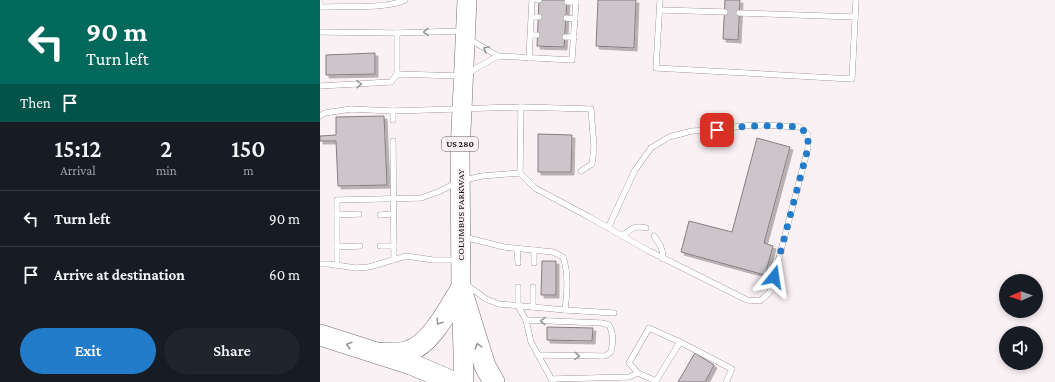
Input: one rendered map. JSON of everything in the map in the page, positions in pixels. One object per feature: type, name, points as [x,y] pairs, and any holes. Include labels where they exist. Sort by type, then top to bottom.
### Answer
[{"type":"highway","name":"COLUMBUS PARKWAY","points":[[464,382],[460,260],[460,180],[467,0]]},
{"type":"highway","points":[[379,354],[409,352],[421,345],[430,337],[461,285]]},
{"type":"highway","name":"US 280","points":[[461,285],[485,366],[494,382]]},
{"type":"highway","points":[[320,335],[410,364],[452,382]]},
{"type":"lane","points":[[320,0],[320,6],[392,4],[405,0]]},
{"type":"lane","points":[[529,58],[532,0]]},
{"type":"lane","points":[[660,0],[656,68],[852,79],[856,0]]},
{"type":"lane","points":[[320,32],[465,33],[498,56],[572,60],[576,1],[567,2]]},
{"type":"lane","points":[[660,10],[725,12]]},
{"type":"lane","points":[[739,12],[855,17]]},
{"type":"lane","points":[[532,17],[538,17]]},
{"type":"lane","points":[[566,18],[575,19]]},
{"type":"lane","points":[[320,86],[391,82],[397,74],[397,33]]},
{"type":"lane","points":[[530,35],[538,35]]},
{"type":"lane","points":[[565,37],[574,37]]},
{"type":"lane","points":[[397,74],[463,76],[498,56]]},
{"type":"lane","points":[[521,107],[520,173],[535,188],[663,259],[747,300],[760,301],[770,292],[808,148],[808,135],[800,127],[764,125],[692,131],[669,137],[651,148],[635,170],[608,228]]},
{"type":"lane","points":[[320,116],[325,113],[351,109],[418,111],[462,108],[521,107],[591,109],[594,147],[592,164],[581,172]]},
{"type":"lane","points":[[392,111],[393,120]]},
{"type":"lane","points":[[393,141],[394,260]]},
{"type":"lane","points":[[338,265],[337,200],[421,198],[438,192],[460,180],[482,176],[520,173]]},
{"type":"lane","points":[[337,215],[359,214]]},
{"type":"lane","points":[[380,215],[394,214]]},
{"type":"lane","points":[[622,236],[632,228],[646,228]]},
{"type":"lane","points":[[460,236],[504,247],[554,252],[563,257],[566,267],[567,282],[564,310]]},
{"type":"lane","points":[[654,236],[660,244],[663,252],[663,259]]},
{"type":"lane","points":[[337,247],[360,246]]},
{"type":"lane","points":[[380,246],[394,246]]},
{"type":"lane","points":[[517,248],[518,263]]},
{"type":"lane","points":[[534,250],[534,262]]},
{"type":"lane","points":[[320,264],[356,268],[369,267],[406,256],[433,260],[460,260]]},
{"type":"lane","points":[[461,285],[486,299],[499,304],[614,313]]},
{"type":"lane","points":[[518,287],[518,306],[526,320],[531,342],[552,381],[629,377],[638,373]]},
{"type":"lane","points":[[533,287],[533,307]]},
{"type":"lane","points":[[526,320],[602,322],[609,325],[613,332],[611,352],[605,356],[538,355]]},
{"type":"lane","points":[[680,342],[656,381],[638,373],[629,363],[649,328],[680,342],[732,369],[726,382]]},
{"type":"building","points":[[539,0],[567,0],[564,47],[537,46]]},
{"type":"building","points":[[598,0],[636,0],[634,48],[596,46]]},
{"type":"building","points":[[725,0],[740,0],[738,40],[723,39]]},
{"type":"building","points":[[375,53],[375,74],[326,75],[326,55]]},
{"type":"building","points":[[384,116],[387,185],[338,186],[336,141],[320,141],[320,136],[336,135],[336,117]]},
{"type":"building","points":[[538,134],[572,135],[571,172],[538,172]]},
{"type":"building","points":[[757,138],[790,147],[764,243],[773,246],[765,275],[681,252],[689,221],[732,232]]},
{"type":"building","points":[[542,261],[556,261],[556,295],[541,295]]},
{"type":"building","points":[[547,327],[593,328],[592,341],[547,340]]},
{"type":"building","points":[[695,353],[714,365],[705,382],[678,382]]},
{"type":"route","points":[[717,130],[741,126],[788,126],[800,127],[808,135],[808,148],[774,277]]}]
